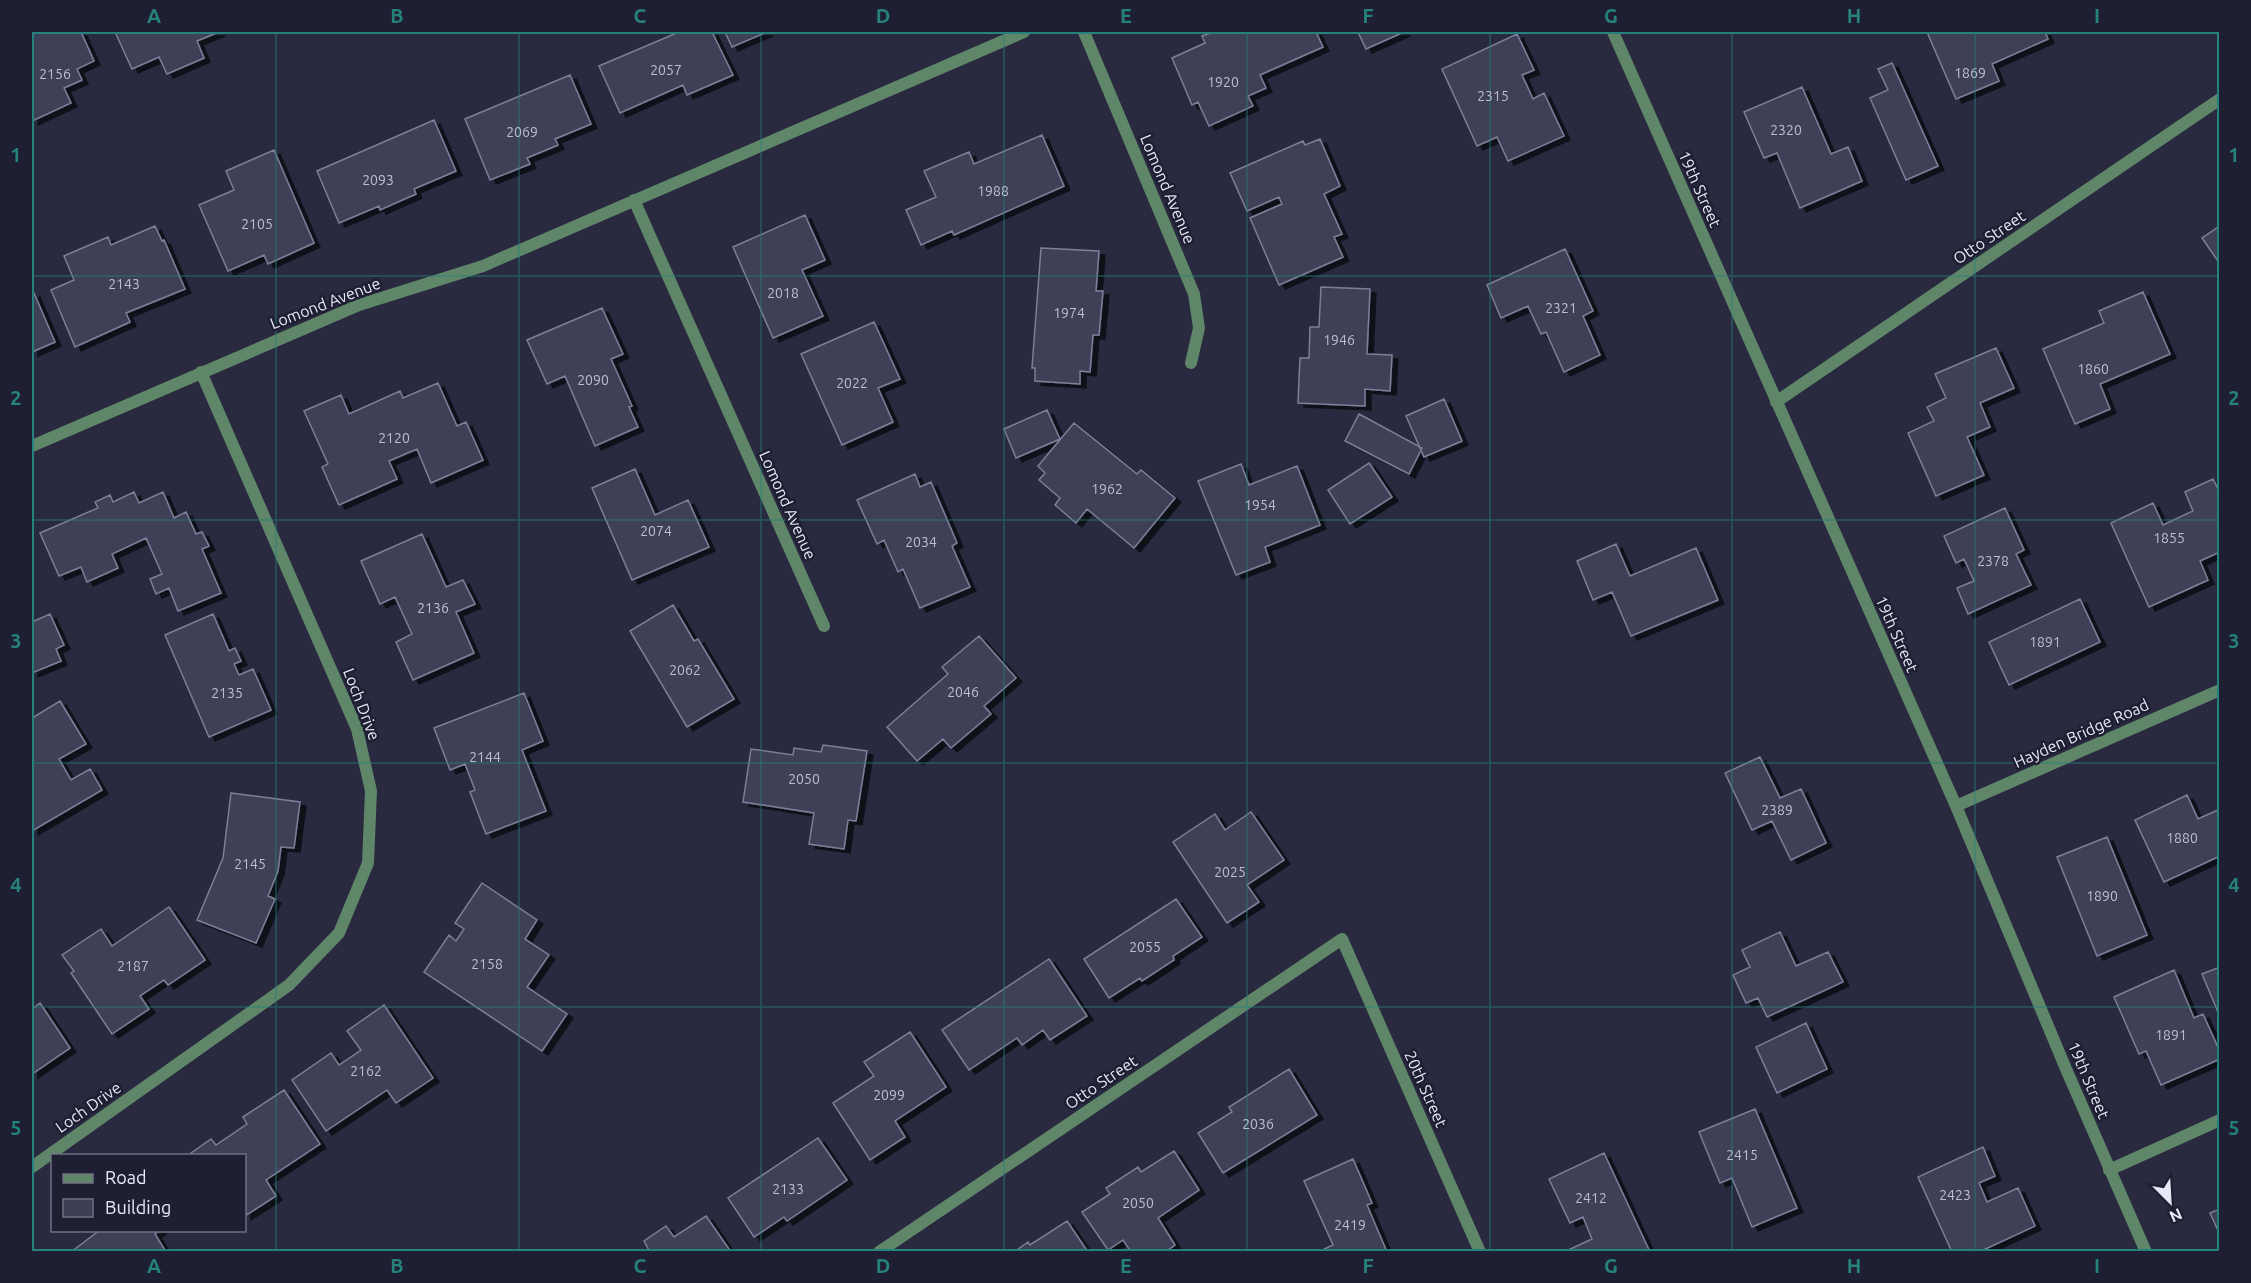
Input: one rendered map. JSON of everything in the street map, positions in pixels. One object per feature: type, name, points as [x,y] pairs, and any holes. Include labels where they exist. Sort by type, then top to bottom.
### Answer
[{"type":"street","name":"Lomond Avenue","points":[[32,446],[359,305],[483,266],[1024,32]]},
{"type":"street","name":"Lomond Avenue","points":[[1084,32],[1194,294],[1199,328],[1191,363]]},
{"type":"street","name":"19th Street","points":[[1612,32],[1956,806],[2109,1170],[2146,1251]]},
{"type":"street","name":"Otto Street","points":[[1776,402],[2220,99]]},
{"type":"street","name":"Lomond Avenue","points":[[634,200],[824,626]]},
{"type":"street","name":"Loch Drive","points":[[32,1167],[289,985],[339,933],[368,863],[371,791],[357,729],[201,372]]},
{"type":"street","name":"Hayden Bridge Road","points":[[1956,806],[2220,690]]},
{"type":"street","name":"Otto Street","points":[[879,1251],[1342,939]]},
{"type":"street","name":"20th Street","points":[[1342,939],[1480,1251]]},
{"type":"street","points":[[2109,1170],[2220,1120]]},
{"type":"building","points":[[32,32],[81,32],[94,61],[77,69],[82,80],[64,88],[71,103],[32,121]]},
{"type":"building","points":[[115,32],[219,32],[197,41],[204,58],[167,74],[159,57],[132,69]]},
{"type":"building","points":[[679,32],[712,32],[733,75],[687,95],[683,85],[620,113],[599,66]]},
{"type":"building","points":[[725,32],[767,32],[732,47]]},
{"type":"building","points":[[1214,32],[1316,32],[1323,47],[1260,75],[1266,88],[1248,96],[1253,106],[1209,126],[1198,102],[1192,105],[1172,58],[1205,43],[1202,36]]},
{"type":"building","points":[[1358,32],[1404,32],[1366,49]]},
{"type":"building","points":[[1927,32],[2045,32],[2048,39],[1992,64],[1999,81],[1956,99]]},
{"type":"building","points":[[1517,34],[1534,70],[1522,75],[1533,99],[1544,93],[1564,136],[1508,161],[1497,137],[1477,146],[1442,69]]},
{"type":"building","points":[[1892,63],[1938,166],[1906,180],[1870,98],[1888,90],[1878,69]]},
{"type":"building","points":[[570,75],[591,124],[555,139],[558,145],[527,158],[530,164],[490,180],[465,119]]},
{"type":"building","points":[[1802,87],[1831,154],[1848,147],[1862,181],[1800,208],[1777,153],[1764,158],[1744,112]]},
{"type":"building","points":[[434,120],[456,171],[414,189],[416,194],[380,210],[379,206],[339,223],[317,171]]},
{"type":"building","points":[[1042,135],[1064,186],[954,235],[952,231],[921,245],[906,210],[936,197],[924,171],[969,152],[974,164]]},
{"type":"building","points":[[1320,139],[1340,186],[1324,194],[1342,234],[1334,237],[1343,257],[1279,285],[1250,218],[1282,204],[1279,197],[1247,211],[1230,173],[1303,141],[1305,145]]},
{"type":"building","points":[[274,150],[314,243],[268,264],[264,255],[228,271],[199,205],[234,190],[226,171]]},
{"type":"building","points":[[805,215],[825,260],[802,270],[823,316],[773,338],[733,247]]},
{"type":"building","points":[[155,226],[162,241],[164,240],[185,289],[126,313],[130,322],[75,347],[51,290],[74,280],[64,256],[108,237],[111,245]]},
{"type":"building","points":[[2220,226],[2220,264],[2202,238]]},
{"type":"building","points":[[1041,248],[1099,251],[1096,291],[1103,291],[1099,335],[1093,335],[1090,372],[1080,371],[1080,384],[1035,381],[1035,368],[1032,368]]},
{"type":"building","points":[[1565,249],[1593,311],[1583,316],[1600,355],[1564,372],[1546,332],[1541,334],[1528,306],[1501,318],[1487,285]]},
{"type":"building","points":[[1321,287],[1370,289],[1367,354],[1392,355],[1390,391],[1365,389],[1365,406],[1298,403],[1300,358],[1309,358],[1310,327],[1319,327]]},
{"type":"building","points":[[2143,292],[2170,354],[2100,384],[2110,409],[2075,424],[2043,349],[2104,323],[2099,311]]},
{"type":"building","points":[[34,293],[55,342],[32,352],[32,294]]},
{"type":"building","points":[[602,308],[623,354],[611,359],[632,406],[629,407],[638,427],[595,446],[565,376],[547,384],[527,340]]},
{"type":"building","points":[[874,322],[900,379],[878,388],[893,422],[842,445],[801,354]]},
{"type":"building","points":[[1996,348],[2014,388],[1980,403],[1990,427],[1967,437],[1984,475],[1936,496],[1908,433],[1934,421],[1927,407],[1946,398],[1935,374]]},
{"type":"building","points":[[438,383],[457,426],[466,422],[483,460],[431,483],[417,449],[389,461],[397,479],[339,505],[322,467],[328,464],[304,411],[341,395],[349,414],[400,391],[403,398]]},
{"type":"building","points":[[1444,399],[1462,441],[1424,457],[1406,416]]},
{"type":"building","points":[[1047,410],[1060,439],[1016,458],[1004,429]]},
{"type":"building","points":[[1359,414],[1422,448],[1409,474],[1345,441]]},
{"type":"building","points":[[1074,423],[1137,474],[1141,470],[1175,498],[1134,548],[1087,509],[1076,523],[1055,505],[1060,498],[1039,480],[1045,473],[1038,466]]},
{"type":"building","points":[[1369,463],[1392,497],[1350,524],[1328,490]]},
{"type":"building","points":[[1241,464],[1249,485],[1297,466],[1320,525],[1265,547],[1270,562],[1236,575],[1198,481]]},
{"type":"building","points":[[635,469],[655,515],[688,500],[709,547],[632,580],[592,488]]},
{"type":"building","points":[[915,474],[920,487],[931,482],[957,543],[952,546],[970,587],[920,608],[903,569],[898,572],[884,540],[877,544],[857,500]]},
{"type":"building","points":[[2213,479],[2220,493],[2220,552],[2200,561],[2208,580],[2149,607],[2111,523],[2153,503],[2163,525],[2193,511],[2185,492]]},
{"type":"building","points":[[134,492],[139,503],[163,492],[174,518],[186,512],[196,534],[202,532],[209,546],[202,549],[221,593],[178,611],[169,588],[156,594],[150,579],[162,574],[146,538],[112,554],[118,568],[87,582],[81,567],[59,576],[40,533],[98,508],[95,502],[110,495],[113,502]]},
{"type":"building","points":[[2005,508],[2024,550],[2016,554],[2031,585],[1968,614],[1957,588],[1974,581],[1964,559],[1956,563],[1944,536]]},
{"type":"building","points":[[422,534],[446,587],[463,580],[475,604],[456,612],[474,653],[413,680],[396,642],[412,634],[395,597],[380,604],[361,561]]},
{"type":"building","points":[[1616,544],[1630,576],[1696,548],[1718,600],[1631,636],[1612,592],[1593,600],[1577,561]]},
{"type":"building","points":[[2080,599],[2100,642],[2009,685],[1989,642]]},
{"type":"building","points":[[673,605],[694,641],[698,639],[734,699],[687,727],[630,631]]},
{"type":"building","points":[[50,614],[64,645],[56,649],[61,661],[32,673],[32,622]]},
{"type":"building","points":[[213,614],[229,651],[235,648],[241,661],[234,664],[239,675],[253,669],[271,710],[209,737],[165,635]]},
{"type":"building","points":[[979,636],[1016,678],[984,706],[991,714],[951,748],[943,739],[917,761],[887,727],[948,674],[942,667]]},
{"type":"building","points":[[524,693],[543,741],[522,750],[546,811],[486,834],[470,792],[475,790],[465,764],[450,770],[434,728]]},
{"type":"building","points":[[60,701],[86,744],[59,759],[71,780],[90,769],[102,790],[32,831],[32,713],[34,717]]},
{"type":"building","points":[[823,745],[867,751],[856,821],[848,820],[844,849],[809,844],[814,813],[743,802],[751,749],[793,755],[794,748],[821,752]]},
{"type":"building","points":[[1760,757],[1780,798],[1801,789],[1826,843],[1791,860],[1772,821],[1752,830],[1725,773]]},
{"type":"building","points":[[231,793],[300,802],[294,848],[281,847],[278,871],[268,896],[275,899],[256,943],[197,920],[223,858]]},
{"type":"building","points":[[2187,795],[2198,819],[2220,809],[2220,856],[2164,882],[2135,820]]},
{"type":"building","points":[[1251,812],[1284,860],[1247,885],[1259,902],[1227,923],[1173,842],[1215,814],[1225,830]]},
{"type":"building","points":[[2107,837],[2147,935],[2097,956],[2057,857]]},
{"type":"building","points":[[482,883],[537,920],[525,939],[549,955],[527,987],[567,1014],[542,1051],[424,972],[449,935],[456,941],[464,929],[455,923]]},
{"type":"building","points":[[1176,899],[1202,937],[1173,956],[1174,960],[1142,981],[1140,978],[1109,998],[1084,959]]},
{"type":"building","points":[[169,907],[205,960],[168,985],[164,980],[140,996],[149,1009],[112,1034],[71,973],[74,971],[62,955],[101,929],[112,946]]},
{"type":"building","points":[[1780,932],[1796,966],[1828,952],[1843,982],[1767,1017],[1758,998],[1746,1003],[1733,975],[1750,967],[1742,950]]},
{"type":"building","points":[[1049,959],[1087,1016],[1050,1040],[1043,1030],[1022,1045],[1017,1038],[969,1070],[942,1030]]},
{"type":"building","points":[[2220,967],[2220,1017],[2202,974]]},
{"type":"building","points":[[2174,970],[2194,1018],[2203,1014],[2220,1052],[2220,1059],[2161,1085],[2146,1051],[2139,1054],[2114,997]]},
{"type":"building","points":[[40,1003],[70,1048],[32,1074],[32,1009]]},
{"type":"building","points":[[384,1005],[433,1078],[396,1103],[387,1090],[326,1131],[292,1080],[331,1053],[339,1065],[361,1050],[347,1031]]},
{"type":"building","points":[[1806,1023],[1827,1069],[1777,1093],[1756,1047]]},
{"type":"building","points":[[910,1032],[946,1087],[895,1121],[905,1137],[870,1160],[833,1103],[874,1076],[864,1062]]},
{"type":"building","points":[[1289,1069],[1317,1115],[1223,1173],[1198,1133],[1232,1112],[1229,1107]]},
{"type":"building","points":[[284,1090],[320,1144],[266,1180],[276,1196],[246,1215],[246,1154],[190,1154],[211,1139],[216,1145],[247,1124],[243,1117]]},
{"type":"building","points":[[1755,1109],[1797,1208],[1752,1227],[1732,1178],[1720,1183],[1699,1132]]},
{"type":"building","points":[[818,1138],[847,1180],[787,1221],[784,1217],[754,1237],[728,1198]]},
{"type":"building","points":[[1983,1147],[1995,1176],[1979,1183],[1987,1202],[2018,1188],[2035,1226],[1979,1252],[1952,1252],[1918,1177]]},
{"type":"building","points":[[1174,1151],[1199,1190],[1158,1218],[1175,1245],[1165,1252],[1131,1252],[1123,1240],[1108,1250],[1082,1212],[1110,1194],[1106,1188],[1138,1167],[1141,1172]]},
{"type":"building","points":[[1604,1153],[1650,1252],[1569,1252],[1568,1250],[1592,1239],[1583,1217],[1570,1223],[1549,1179]]},
{"type":"building","points":[[1353,1159],[1372,1203],[1367,1205],[1387,1252],[1318,1252],[1333,1245],[1304,1181]]},
{"type":"building","points":[[2220,1209],[2220,1235],[2210,1213]]},
{"type":"building","points":[[706,1216],[731,1252],[650,1252],[644,1241],[666,1226],[674,1237]]},
{"type":"building","points":[[1067,1221],[1088,1252],[1014,1252],[1028,1242],[1030,1245]]},
{"type":"building","points":[[97,1232],[158,1232],[155,1234],[166,1252],[71,1252]]}]
